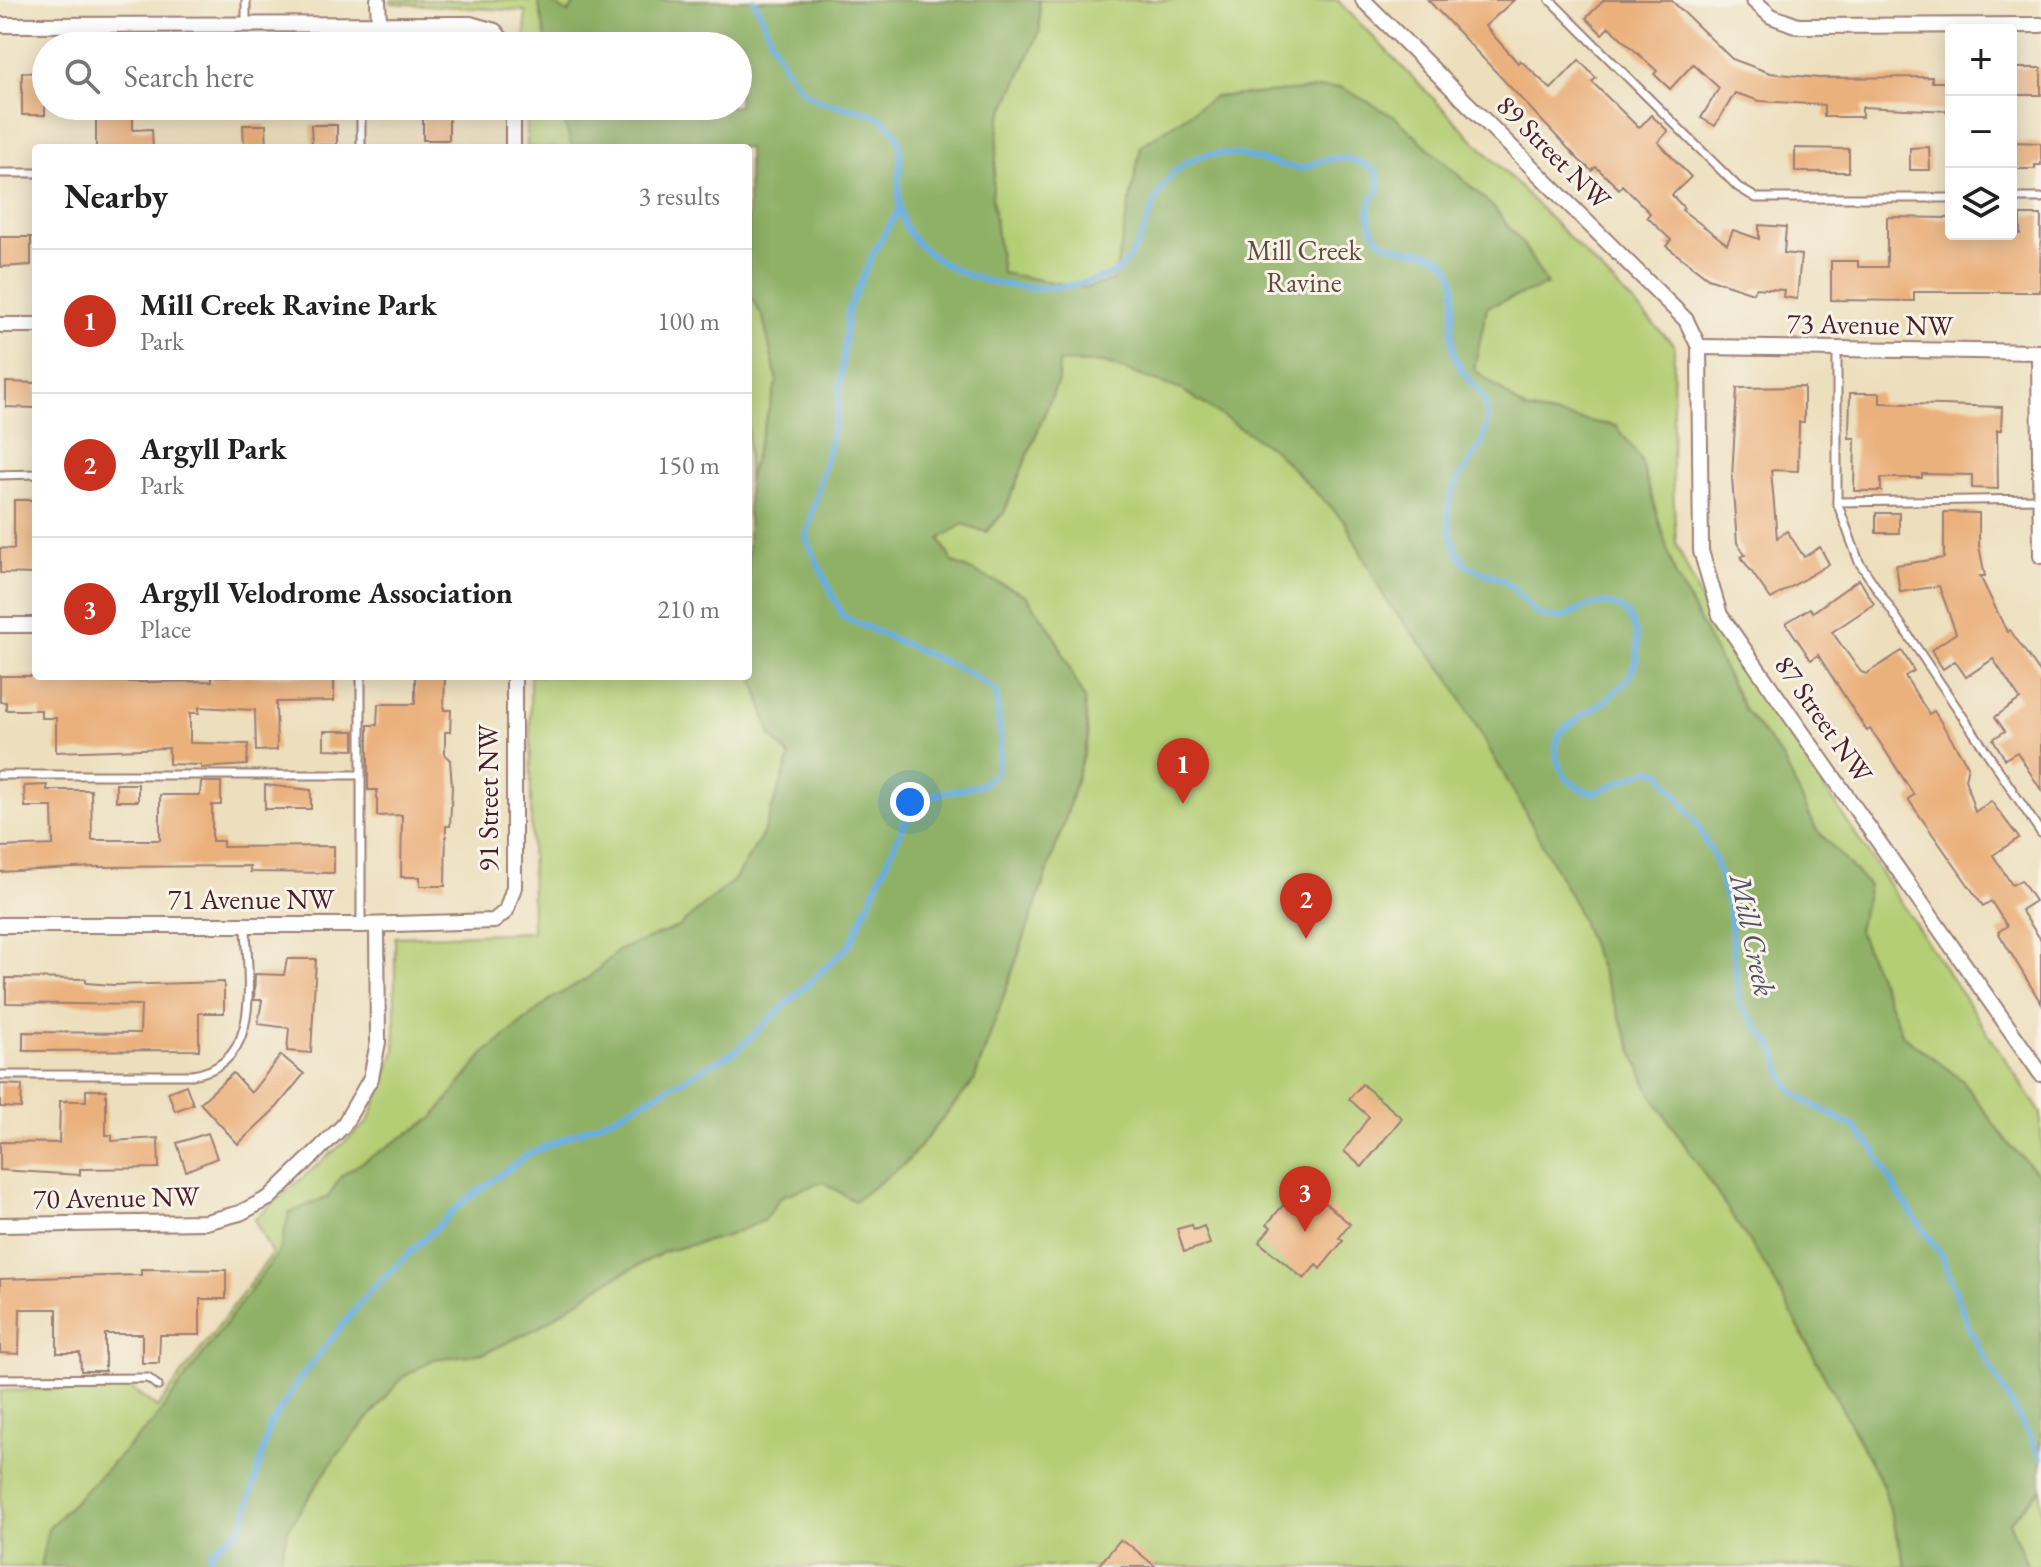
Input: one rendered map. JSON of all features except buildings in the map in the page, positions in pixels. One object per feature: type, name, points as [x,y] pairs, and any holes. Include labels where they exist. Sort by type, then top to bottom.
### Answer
[{"type":"street","points":[[378,0],[379,24]]},
{"type":"street","name":"89 Street NW","points":[[1363,0],[1686,320],[1699,347]]},
{"type":"street","points":[[1753,0],[1771,16],[1787,23],[1815,27],[2041,25]]},
{"type":"street","points":[[0,25],[478,25],[489,32]]},
{"type":"street","points":[[513,120],[513,144]]},
{"type":"street","points":[[0,325],[32,325]]},
{"type":"street","name":"73 Avenue NW","points":[[1699,347],[2040,352]]},
{"type":"street","name":"87 Street NW","points":[[1699,347],[1701,551],[1720,615],[2041,1073]]},
{"type":"street","points":[[2040,352],[2041,556]]},
{"type":"street","points":[[0,625],[32,625]]},
{"type":"street","name":"91 Street NW","points":[[501,917],[510,904],[514,887],[514,680]]},
{"type":"street","name":"71 Avenue NW","points":[[0,925],[377,925],[486,923],[501,917]]},
{"type":"street","name":"70 Avenue NW","points":[[0,1225],[173,1225],[240,1213],[282,1187],[343,1126],[360,1101],[375,1064],[377,925]]},
{"type":"lane","points":[[246,0],[246,24]]},
{"type":"lane","points":[[1550,0],[1738,187],[1756,198],[1945,198]]},
{"type":"lane","points":[[361,24],[361,32]]},
{"type":"lane","points":[[361,120],[361,144]]},
{"type":"lane","points":[[0,173],[32,173]]},
{"type":"lane","points":[[2017,198],[2041,198]]},
{"type":"lane","points":[[1837,351],[1837,502],[1859,562],[2041,833]]},
{"type":"lane","points":[[0,475],[32,474]]},
{"type":"lane","points":[[1837,502],[2040,499]]},
{"type":"lane","points":[[361,680],[361,925]]},
{"type":"lane","points":[[0,775],[361,775]]},
{"type":"lane","points":[[0,1075],[192,1075],[215,1068],[238,1049],[246,1027],[246,925]]},
{"type":"lane","points":[[0,1379],[148,1378],[158,1386]]},
{"type":"green space","points":[[391,0],[1337,0],[1674,345],[1672,469],[1676,543],[1704,607],[2041,1113],[2041,1567],[0,1567],[0,1391],[130,1387],[157,1408],[272,1254],[254,1219],[368,1122],[395,1051],[395,937],[532,932],[530,680],[752,680],[752,144],[527,144],[527,120],[752,120],[752,32],[526,32],[525,11],[391,3]]},
{"type":"green space","name":"Mill Creek Ravine","points":[[538,0],[547,0],[568,13],[578,0],[1039,0],[1040,31],[1000,119],[992,197],[1002,273],[1086,288],[1114,280],[1141,146],[1214,97],[1341,87],[1395,117],[1494,208],[1523,244],[1547,285],[1487,307],[1474,369],[1526,410],[1616,426],[1640,458],[1675,574],[1745,710],[1783,759],[1816,829],[1869,886],[1858,930],[1903,1035],[1962,1080],[2009,1144],[2041,1177],[2041,1489],[2009,1522],[2028,1567],[1906,1567],[1883,1486],[1768,1270],[1649,1091],[1574,903],[1448,676],[1387,602],[1345,522],[1274,450],[1182,390],[1104,363],[1059,362],[1058,381],[1004,513],[986,532],[963,524],[940,539],[952,562],[1026,595],[1054,634],[1084,699],[1088,737],[1064,824],[974,1081],[906,1163],[854,1201],[823,1182],[782,1196],[763,1221],[724,1237],[666,1251],[601,1285],[538,1328],[485,1353],[434,1359],[402,1378],[335,1458],[289,1527],[278,1567],[40,1567],[48,1528],[153,1422],[280,1250],[289,1213],[328,1197],[342,1175],[433,1118],[485,1053],[551,999],[588,978],[619,950],[678,927],[734,880],[763,834],[790,757],[771,736],[752,673],[752,466],[777,381],[763,317],[752,299],[752,144],[571,144],[564,120],[752,120],[752,32],[544,32]]},
{"type":"waterway","name":"Mill Creek","points":[[754,0],[781,59],[803,90],[825,102],[876,116],[895,132],[900,154],[900,210],[912,237],[949,266],[995,283],[1020,287],[1069,286],[1116,272],[1133,253],[1166,182],[1190,161],[1203,156],[1229,154],[1300,168],[1325,160],[1346,159],[1376,171],[1380,187],[1369,207],[1376,235],[1387,244],[1429,253],[1451,269],[1455,287],[1454,354],[1486,406],[1484,435],[1453,490],[1449,506],[1449,526],[1457,551],[1472,568],[1511,586],[1540,615],[1564,617],[1596,604],[1605,604],[1623,610],[1635,630],[1638,652],[1627,680],[1616,692],[1561,731],[1556,752],[1562,771],[1575,785],[1595,793],[1650,769],[1662,774],[1694,819],[1714,857],[1729,908],[1739,1003],[1773,1046],[1787,1085],[1804,1100],[1854,1127],[1875,1151],[1898,1194],[1942,1256],[1970,1331],[2041,1457]]},
{"type":"waterway","points":[[207,1567],[212,1551],[243,1526],[270,1425],[301,1377],[370,1291],[462,1203],[529,1154],[618,1115],[736,1051],[850,945],[905,822],[930,796],[981,785],[997,771],[1001,744],[996,691],[969,673],[843,617],[806,538],[837,414],[848,310],[875,250],[899,209]]},
{"type":"place","name":"Mill Creek Ravine Park","points":[[1183,804]]},
{"type":"place","name":"Argyll Park","points":[[1306,939]]},
{"type":"place","name":"Argyll Velodrome Association","points":[[1305,1232]]}]
